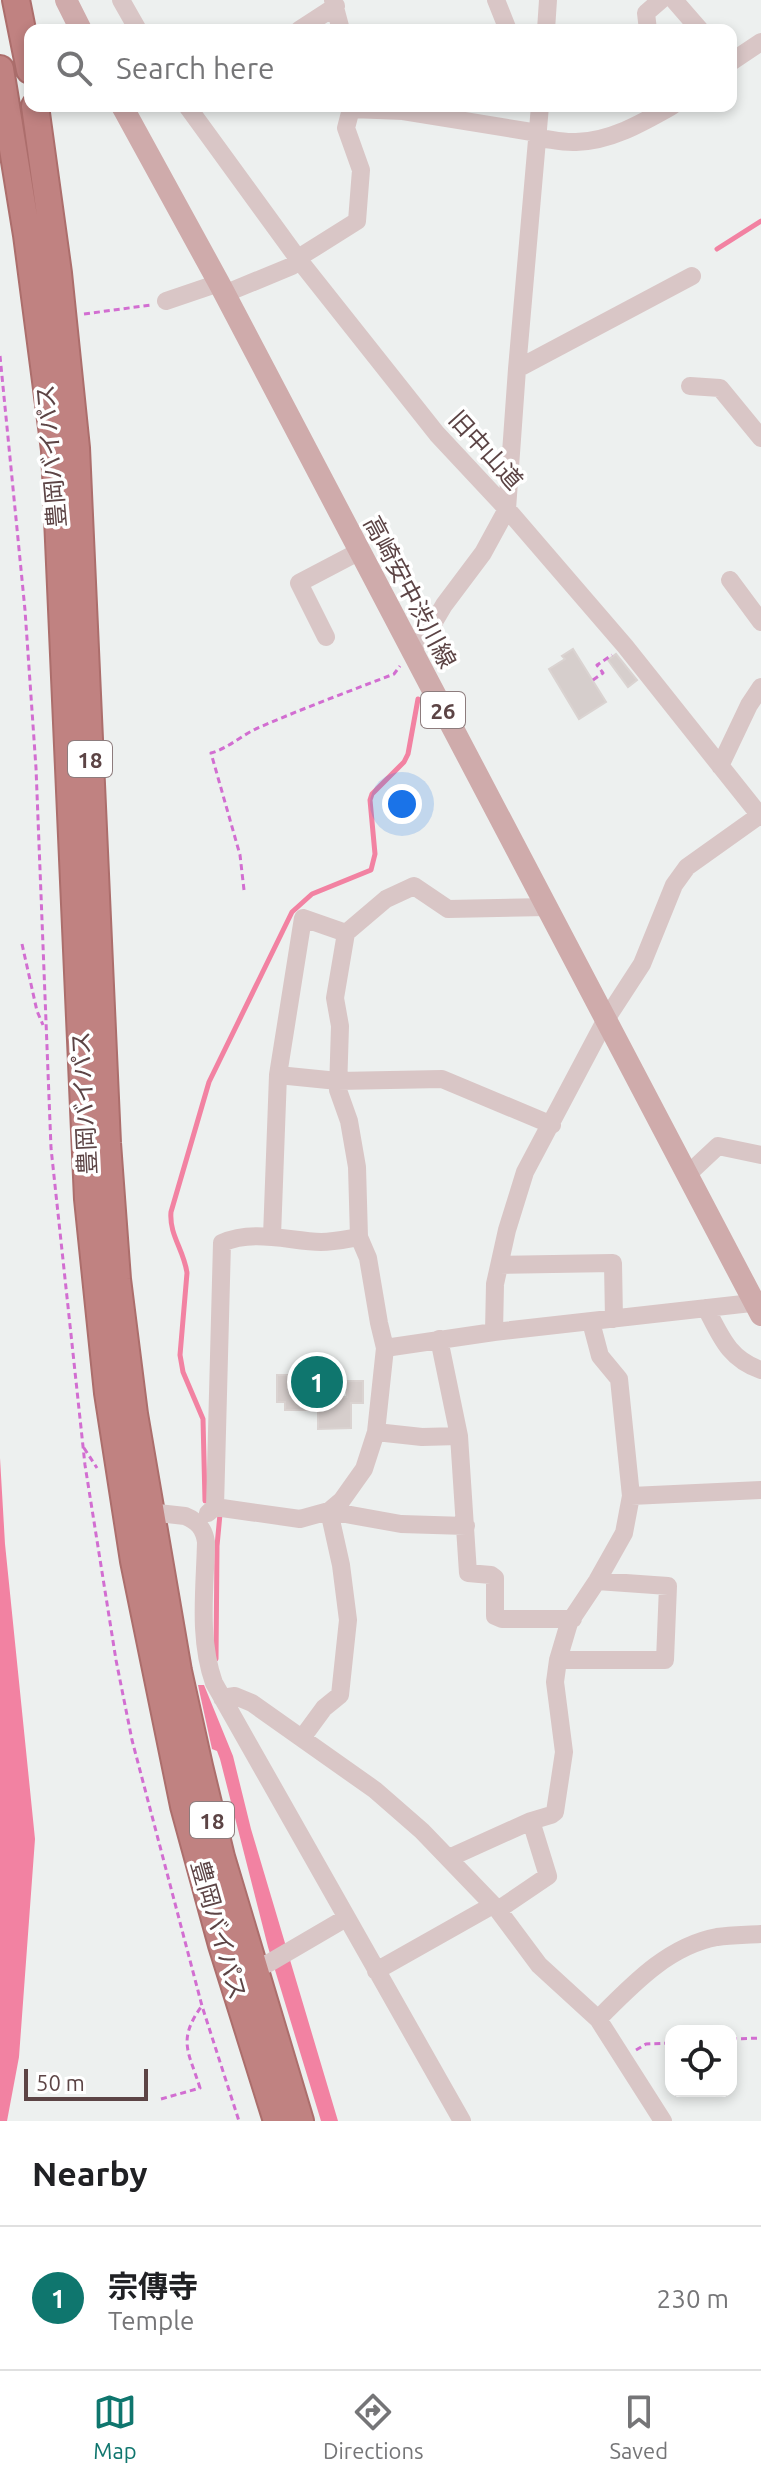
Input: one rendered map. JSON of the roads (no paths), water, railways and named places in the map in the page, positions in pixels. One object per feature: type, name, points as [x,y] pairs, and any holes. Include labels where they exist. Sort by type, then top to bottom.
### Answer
[{"type":"highway","points":[[16,0],[24,38]]},
{"type":"highway","name":"豊岡バイパス","points":[[0,70],[27,235],[55,450],[88,1199],[104,1362],[155,1669],[184,1806],[222,1945],[277,2121]]},
{"type":"highway","name":"豊岡バイパス","points":[[36,112],[58,273],[76,448],[107,1143],[117,1279],[134,1414],[127,1507],[178,1671],[221,1857],[261,1966],[300,2121]]},
{"type":"main road","points":[[66,0],[78,24]]},
{"type":"main road","points":[[0,70],[24,68]]},
{"type":"main road","name":"高崎安中渋川線","points":[[125,112],[759,1307]]},
{"type":"street","points":[[121,0],[135,24]]},
{"type":"street","points":[[496,0],[506,24]]},
{"type":"street","points":[[546,24],[548,0]]},
{"type":"street","points":[[647,24],[646,13],[661,0]]},
{"type":"street","points":[[674,0],[695,24]]},
{"type":"street","points":[[307,24],[335,3],[340,24]]},
{"type":"street","points":[[737,58],[761,42]]},
{"type":"street","name":"旧中山道","points":[[191,112],[299,260],[437,434],[507,509],[625,646],[760,816]]},
{"type":"street","points":[[166,301],[221,289],[292,266],[357,221],[361,170],[346,128],[350,112]]},
{"type":"street","points":[[408,112],[574,143],[599,139],[635,127],[656,112]]},
{"type":"street","points":[[411,650],[427,634],[444,605],[483,553],[507,509],[540,112]]},
{"type":"street","points":[[517,369],[692,276]]},
{"type":"street","points":[[690,386],[720,388],[761,438]]},
{"type":"street","points":[[326,637],[299,583],[360,551]]},
{"type":"street","points":[[730,580],[761,622]]},
{"type":"street","points":[[720,766],[761,687]]},
{"type":"street","points":[[494,1332],[495,1284],[525,1172],[605,1021],[642,964],[674,885],[687,867],[760,816]]},
{"type":"street","points":[[215,1507],[300,1519],[329,1511],[342,1500],[364,1469],[376,1432],[385,1348],[368,1258],[359,1237],[357,1167],[349,1121],[338,1090],[340,1026],[335,998],[346,933],[386,899],[414,886],[448,909],[547,907]]},
{"type":"street","points":[[272,1236],[278,1075],[303,918],[346,933]]},
{"type":"street","points":[[278,1075],[338,1081],[442,1079],[552,1125]]},
{"type":"street","points":[[687,1175],[718,1146],[761,1155]]},
{"type":"street","points":[[198,1524],[215,1507],[222,1243],[232,1238],[272,1236],[323,1242],[359,1237]]},
{"type":"street","points":[[500,1265],[613,1263],[614,1319]]},
{"type":"street","points":[[385,1348],[706,1308],[759,1307]]},
{"type":"street","points":[[706,1308],[726,1348],[748,1365],[761,1370]]},
{"type":"street","points":[[449,1858],[555,1812],[564,1752],[555,1682],[558,1660],[566,1630],[624,1533],[631,1496],[619,1379],[600,1356],[591,1322]]},
{"type":"street","points":[[439,1339],[459,1436],[468,1573],[495,1578],[495,1616],[502,1619],[573,1619]]},
{"type":"street","points":[[376,1432],[422,1437],[459,1436]]},
{"type":"street","points":[[631,1496],[761,1490]]},
{"type":"street","points":[[127,1507],[185,1516],[198,1524],[205,1534],[204,1616],[207,1663],[214,1683],[462,2121]]},
{"type":"street","points":[[329,1511],[401,1524],[466,1526]]},
{"type":"street","points":[[302,1738],[324,1708],[340,1695],[348,1620],[341,1565],[329,1511]]},
{"type":"street","points":[[558,1660],[665,1660],[668,1586],[597,1581]]},
{"type":"street","points":[[222,1698],[235,1696],[252,1703],[375,1790],[422,1831],[496,1908],[539,1965],[598,2019],[623,2057],[656,2119]]},
{"type":"street","points":[[376,1971],[496,1908],[548,1876],[531,1821]]},
{"type":"street","points":[[261,1966],[346,1918]]},
{"type":"street","points":[[598,2019],[637,1980],[683,1948],[716,1938],[761,1934]]},
{"type":"waterway","points":[[717,249],[761,221]]},
{"type":"waterway","points":[[205,1501],[203,1419],[183,1372],[180,1355],[187,1273],[172,1228],[171,1212],[209,1082],[292,912],[312,894],[371,870],[375,854],[370,800],[408,754],[418,699]]},
{"type":"waterway","points":[[216,1659],[220,1514]]},
{"type":"place","name":"宗傳寺","points":[[317,1382]]}]
